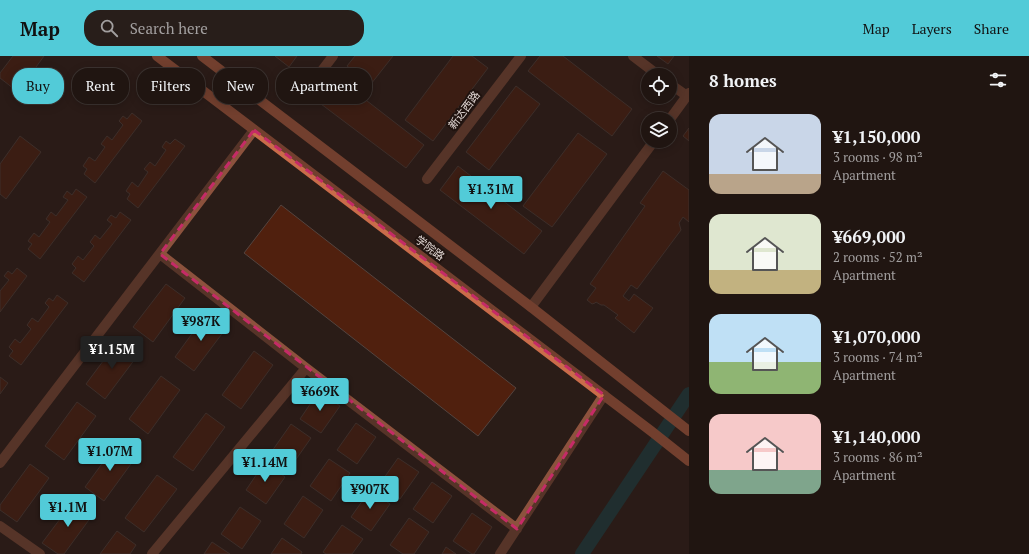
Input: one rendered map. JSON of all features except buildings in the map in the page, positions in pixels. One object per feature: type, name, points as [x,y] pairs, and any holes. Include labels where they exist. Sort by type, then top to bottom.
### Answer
[{"type":"main road","name":"学院路","points":[[157,56],[689,461]]},
{"type":"main road","name":"学院路","points":[[202,56],[530,307],[689,431]]},
{"type":"street","points":[[324,68],[333,56]]},
{"type":"street","name":"新达西路","points":[[427,180],[521,56]]},
{"type":"street","points":[[633,56],[649,68]]},
{"type":"street","points":[[675,112],[688,95],[677,88]]},
{"type":"street","points":[[0,463],[254,130]]},
{"type":"street","points":[[530,307],[649,148]]},
{"type":"street","points":[[160,254],[306,368],[517,529]]},
{"type":"street","points":[[152,554],[306,368]]},
{"type":"street","points":[[500,554],[604,395]]},
{"type":"street","points":[[0,526],[40,554]]},
{"type":"highlighted area","points":[[254,130],[604,395],[517,529],[160,254]]},
{"type":"waterway","points":[[582,554],[689,394]]}]
